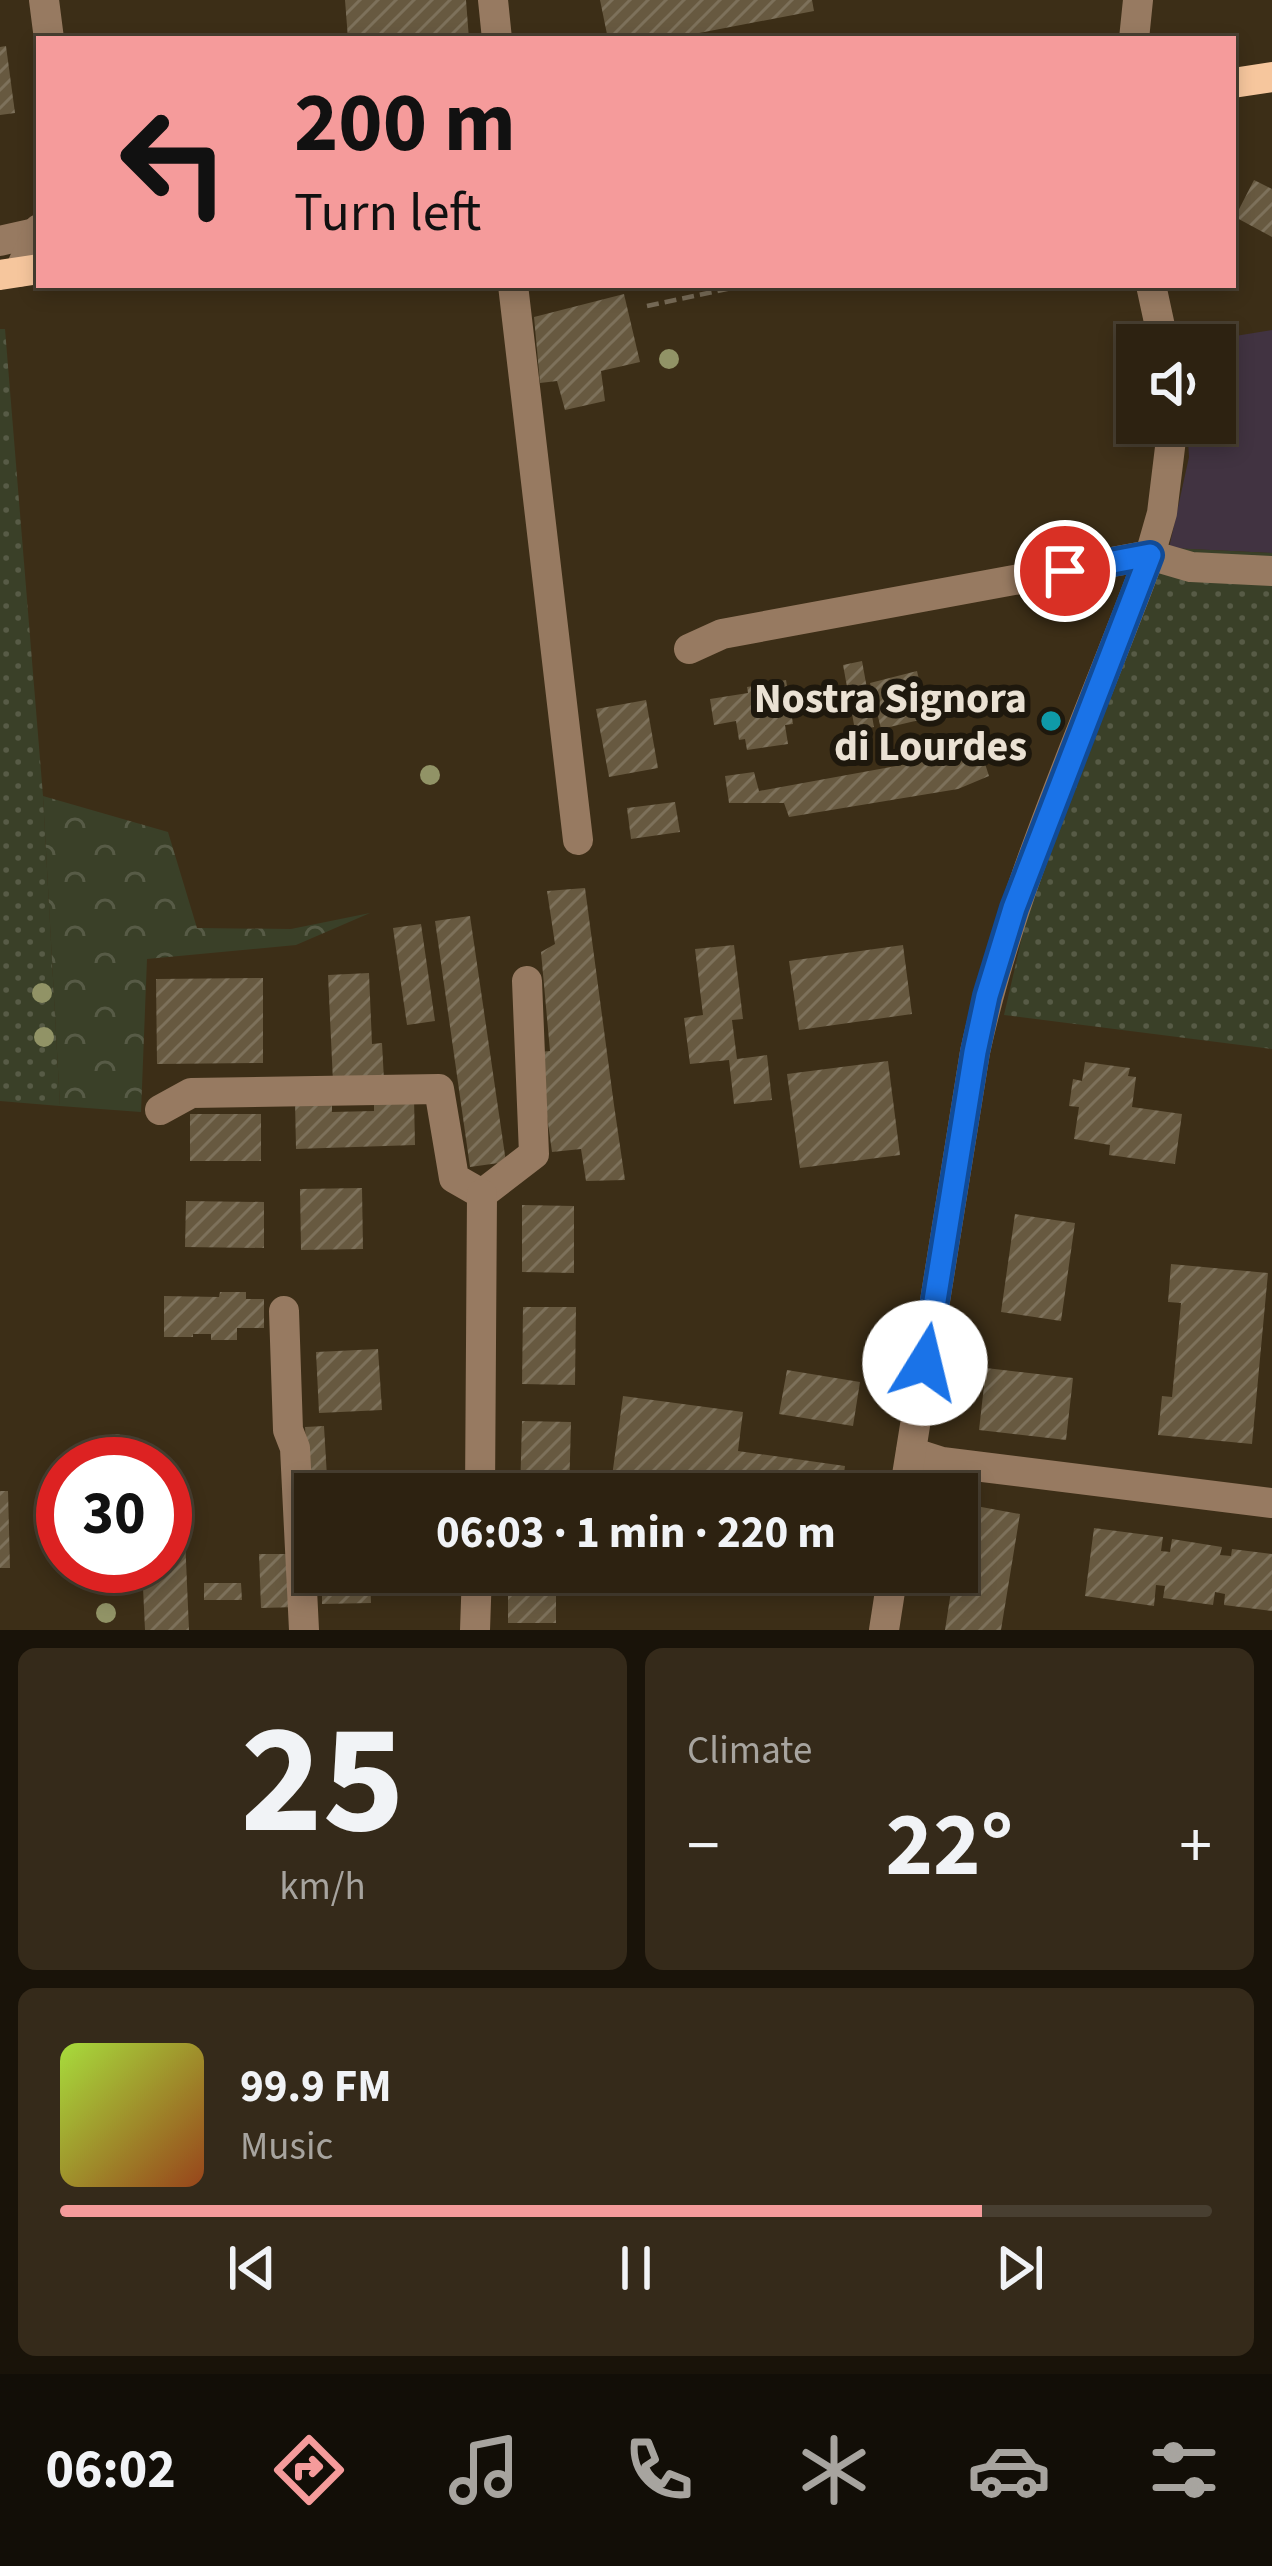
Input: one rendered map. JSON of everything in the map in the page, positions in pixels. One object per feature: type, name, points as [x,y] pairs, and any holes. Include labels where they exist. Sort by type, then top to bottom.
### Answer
[{"type":"main road","points":[[1236,83],[1272,77]]},
{"type":"street","points":[[44,0],[49,36]]},
{"type":"street","points":[[493,0],[497,36]]},
{"type":"street","points":[[1134,36],[1138,0]]},
{"type":"street","points":[[0,241],[36,232]]},
{"type":"street","points":[[19,272],[36,237]]},
{"type":"street","points":[[513,288],[578,840]]},
{"type":"street","points":[[1152,288],[1159,324]]},
{"type":"street","points":[[908,1473],[987,996],[1014,908],[1150,555],[1162,512],[1170,444]]},
{"type":"street","points":[[689,649],[722,634],[1150,555],[1191,567],[1272,571]]},
{"type":"street","points":[[482,1194],[534,1154],[527,980]]},
{"type":"street","points":[[160,1110],[191,1093],[439,1089],[454,1178],[482,1194]]},
{"type":"street","points":[[480,1473],[482,1194]]},
{"type":"street","points":[[284,1311],[304,1630]]},
{"type":"street","points":[[911,1452],[942,1462],[1272,1503]]},
{"type":"street","points":[[475,1630],[476,1593]]},
{"type":"street","points":[[884,1630],[890,1593]]},
{"type":"path","points":[[647,306],[732,288]]},
{"type":"shaded area","points":[[1272,330],[1272,553],[1169,548],[1188,444],[1236,444],[1236,336]]},
{"type":"green space","points":[[0,329],[5,329],[43,796],[60,1106],[0,1101]]},
{"type":"green space","points":[[1169,548],[1272,553],[1272,1049],[1004,1015],[1027,915],[1096,723]]},
{"type":"green space","points":[[43,796],[168,832],[197,928],[291,929],[370,913],[296,945],[147,959],[141,1112],[60,1106]]},
{"type":"building","points":[[345,0],[466,0],[469,36],[348,36]]},
{"type":"building","points":[[600,0],[812,0],[814,11],[684,36],[607,36]]},
{"type":"building","points":[[6,46],[15,113],[0,115],[0,47]]},
{"type":"building","points":[[1254,180],[1272,189],[1272,237],[1236,215]]},
{"type":"building","points":[[624,294],[640,362],[601,371],[605,401],[565,410],[557,381],[540,383],[534,317]]},
{"type":"building","points":[[862,661],[874,727],[855,730],[843,665]]},
{"type":"building","points":[[917,671],[928,718],[881,729],[870,683]]},
{"type":"building","points":[[786,680],[793,724],[785,725],[788,744],[747,750],[745,739],[739,740],[736,721],[714,725],[710,699]]},
{"type":"building","points":[[646,700],[658,768],[609,777],[596,709]]},
{"type":"building","points":[[979,745],[989,776],[958,789],[789,817],[784,803],[729,803],[725,776],[754,772],[759,791],[951,756]]},
{"type":"building","points":[[675,802],[680,832],[631,839],[627,808]]},
{"type":"building","points":[[585,888],[625,1180],[586,1181],[581,1149],[552,1152],[538,1052],[550,1051],[541,952],[555,944],[547,891]]},
{"type":"building","points":[[470,916],[506,1162],[470,1167],[435,921]]},
{"type":"building","points":[[421,924],[435,1021],[407,1025],[393,928]]},
{"type":"building","points":[[734,945],[743,1019],[732,1020],[737,1059],[767,1055],[772,1100],[734,1104],[729,1060],[690,1064],[684,1018],[703,1015],[695,949]]},
{"type":"building","points":[[903,945],[912,1014],[799,1030],[789,961]]},
{"type":"building","points":[[369,973],[372,1044],[382,1043],[384,1080],[333,1082],[328,975]]},
{"type":"building","points":[[263,978],[263,1063],[157,1064],[156,979]]},
{"type":"building","points":[[888,1061],[900,1155],[800,1168],[787,1074]]},
{"type":"building","points":[[1085,1062],[1130,1068],[1128,1076],[1136,1077],[1132,1107],[1182,1114],[1175,1164],[1109,1155],[1110,1145],[1074,1139],[1079,1107],[1069,1106],[1073,1079],[1082,1081]]},
{"type":"building","points":[[414,1098],[415,1145],[296,1149],[295,1101],[332,1100],[332,1112],[374,1111],[374,1099]]},
{"type":"building","points":[[190,1114],[261,1114],[261,1161],[190,1161]]},
{"type":"building","points":[[362,1188],[363,1249],[301,1250],[300,1189]]},
{"type":"building","points":[[186,1201],[264,1202],[264,1248],[185,1247]]},
{"type":"building","points":[[522,1205],[574,1206],[574,1273],[522,1272]]},
{"type":"building","points":[[1015,1214],[1075,1223],[1061,1321],[1001,1312]]},
{"type":"building","points":[[1171,1264],[1268,1273],[1252,1444],[1158,1435],[1162,1396],[1172,1397],[1181,1303],[1168,1302]]},
{"type":"building","points":[[220,1292],[246,1292],[246,1299],[264,1299],[264,1328],[237,1328],[237,1340],[211,1340],[211,1334],[164,1337],[164,1296],[219,1297]]},
{"type":"building","points":[[523,1307],[576,1307],[575,1385],[522,1384]]},
{"type":"building","points":[[378,1349],[382,1410],[319,1413],[316,1352]]},
{"type":"building","points":[[986,1368],[1073,1378],[1066,1440],[979,1430]]},
{"type":"building","points":[[787,1370],[860,1382],[853,1426],[779,1414]]},
{"type":"building","points":[[623,1396],[743,1412],[738,1451],[845,1466],[844,1473],[612,1473]]},
{"type":"building","points":[[522,1421],[571,1422],[570,1473],[521,1473]]},
{"type":"building","points":[[324,1426],[327,1473],[308,1473],[305,1427]]},
{"type":"building","points":[[0,1491],[8,1491],[10,1568],[0,1568]]},
{"type":"building","points":[[978,1506],[1020,1514],[1001,1630],[945,1630],[951,1593],[978,1593]]},
{"type":"building","points":[[1094,1528],[1163,1537],[1161,1551],[1170,1552],[1172,1539],[1222,1547],[1220,1555],[1231,1556],[1232,1549],[1272,1554],[1272,1611],[1224,1605],[1225,1594],[1215,1592],[1213,1605],[1163,1598],[1165,1586],[1156,1585],[1154,1606],[1085,1596]]},
{"type":"building","points":[[259,1554],[294,1554],[298,1607],[261,1608]]},
{"type":"building","points":[[204,1583],[241,1583],[242,1600],[204,1600]]},
{"type":"building","points":[[143,1593],[187,1593],[189,1630],[145,1630]]},
{"type":"building","points":[[322,1593],[371,1593],[371,1603],[322,1604]]},
{"type":"building","points":[[508,1593],[556,1593],[556,1623],[508,1623]]},
{"type":"place","name":"Nostra Signora di Lourdes","points":[[1051,721]]},
{"type":"route","points":[[925,1363],[987,996],[1014,908],[1150,555],[1065,571]]}]
